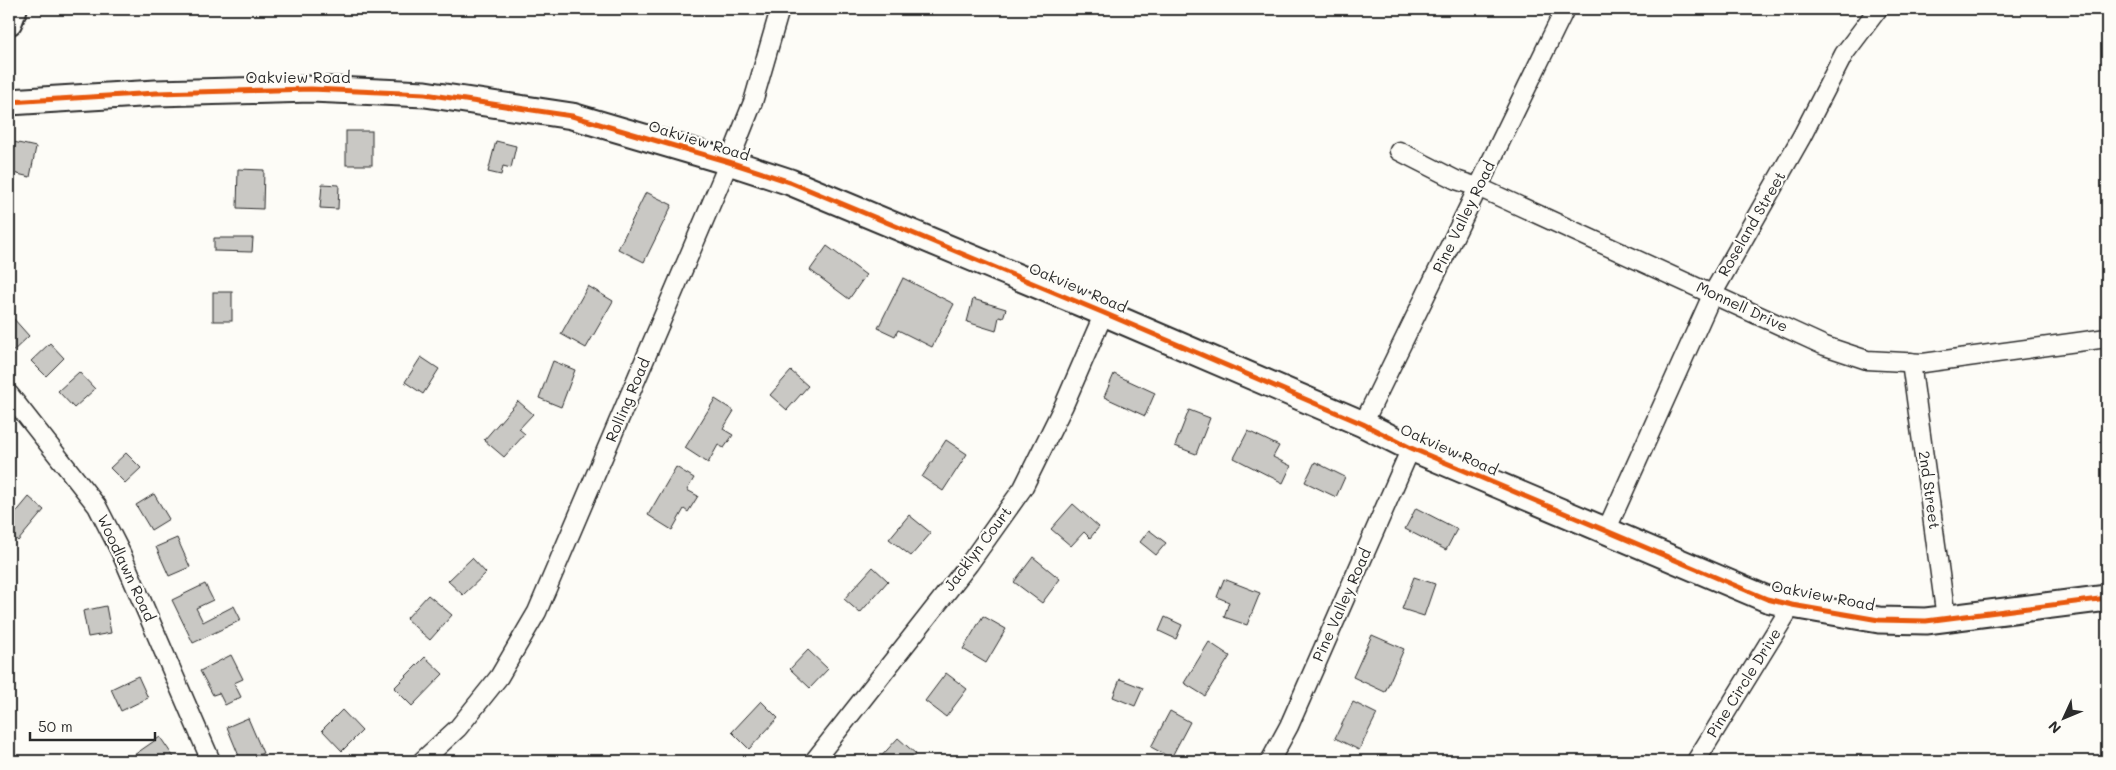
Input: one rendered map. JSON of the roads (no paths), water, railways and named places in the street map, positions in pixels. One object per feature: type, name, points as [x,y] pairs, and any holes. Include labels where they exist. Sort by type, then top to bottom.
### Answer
[{"type":"street","points":[[9,22],[14,9]]},
{"type":"street","name":"Rolling Road","points":[[422,761],[458,728],[499,676],[536,612],[729,162],[753,102],[780,9]]},
{"type":"street","name":"Pine Valley Road","points":[[1363,424],[1565,9]]},
{"type":"street","name":"Roseland Street","points":[[1606,531],[1713,293],[1802,136],[1844,54],[1878,9]]},
{"type":"street","name":"Oakview Road","points":[[9,102],[156,93],[310,89],[425,94],[572,116],[790,182],[1104,313],[1363,424],[1411,448],[1767,599],[1879,620],[1926,621],[2107,598]]},
{"type":"street","name":"Monnell Drive","points":[[1398,151],[1456,180],[1478,187],[1713,293],[1825,346],[1867,360],[1923,363],[2107,338]]},
{"type":"street","name":"Jacklyn Court","points":[[814,761],[969,564],[1024,488],[1064,405],[1104,313]]},
{"type":"street","name":"2nd Street","points":[[1911,362],[1946,618]]},
{"type":"street","name":"Woodlawn Road","points":[[9,394],[97,506],[121,553],[211,761]]},
{"type":"street","name":"Pine Valley Road","points":[[1270,761],[1289,726],[1411,448]]},
{"type":"street","name":"Pine Circle Drive","points":[[1696,761],[1792,604]]}]
